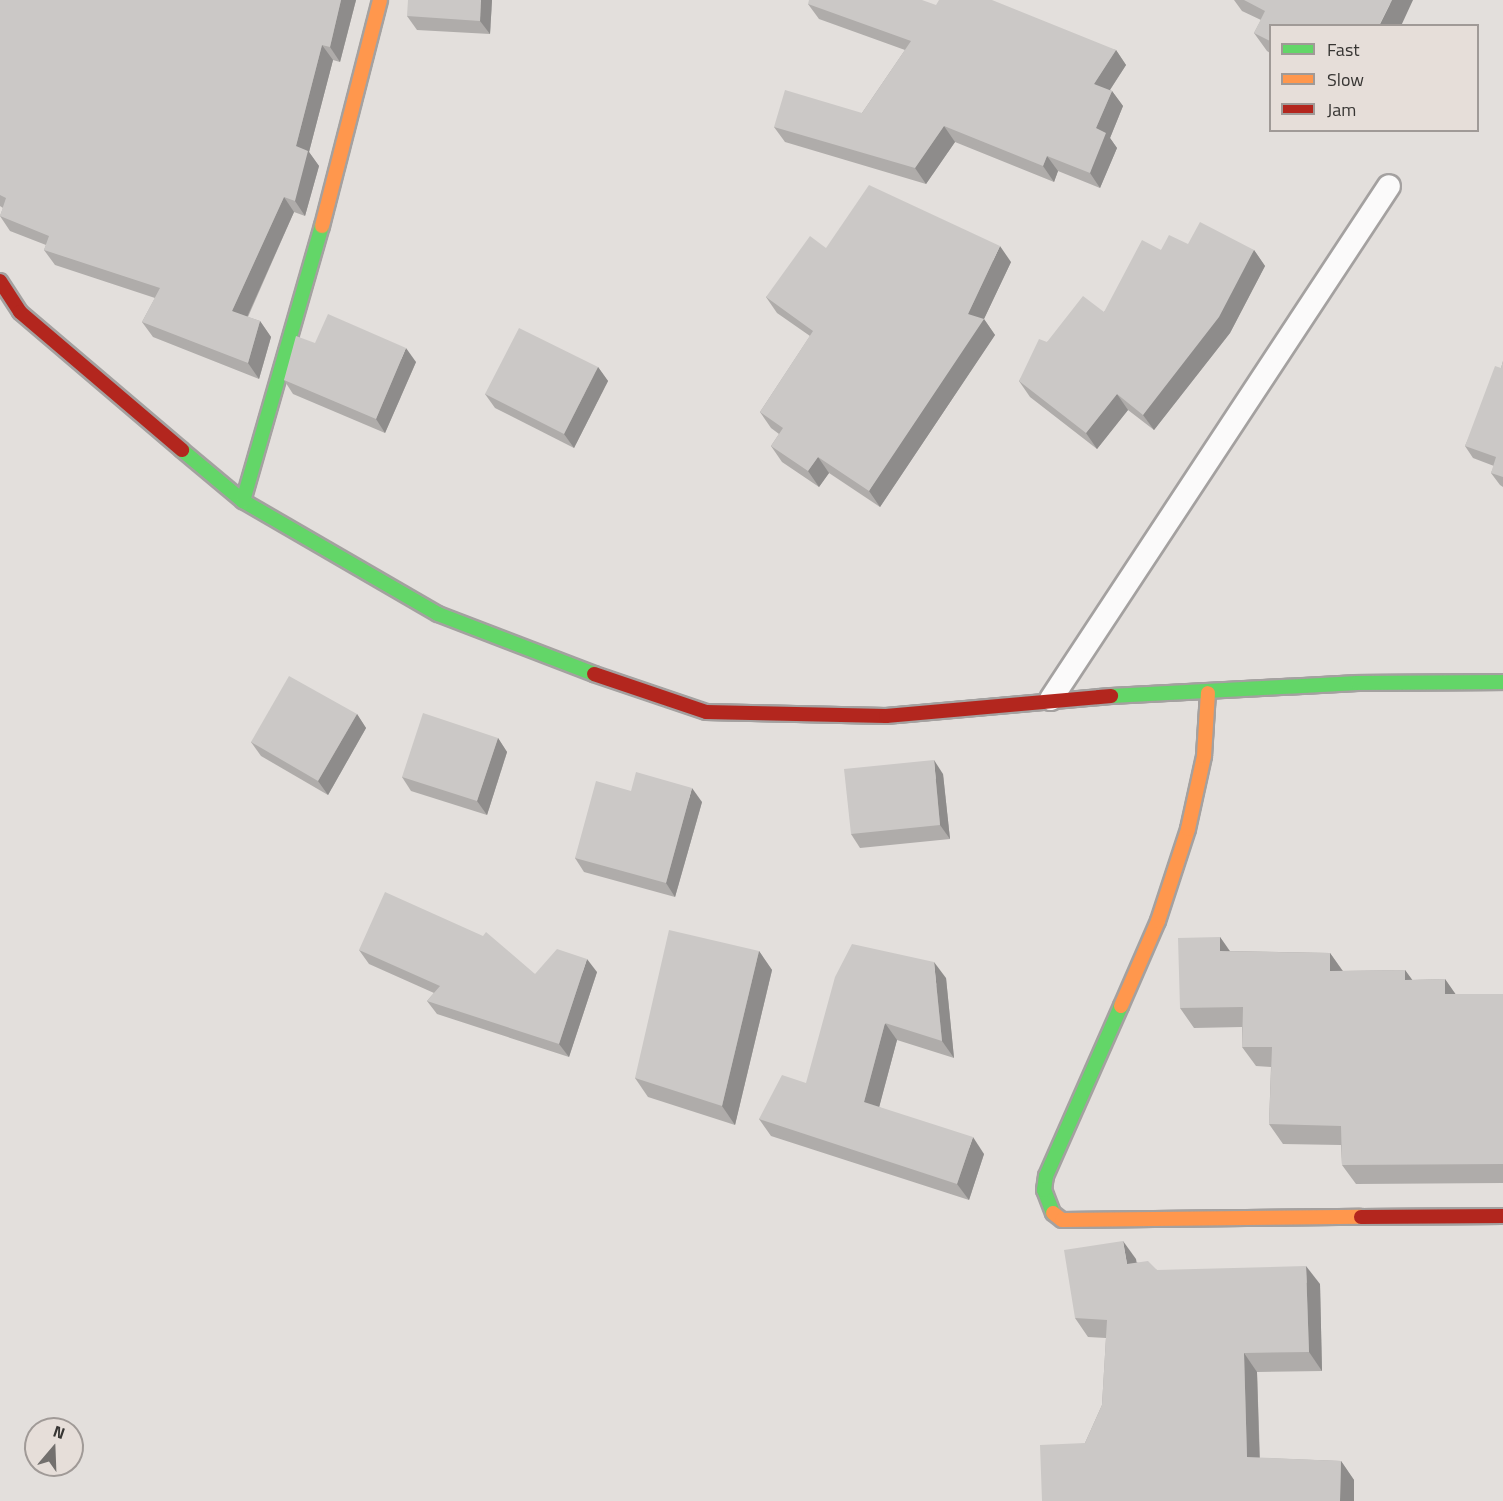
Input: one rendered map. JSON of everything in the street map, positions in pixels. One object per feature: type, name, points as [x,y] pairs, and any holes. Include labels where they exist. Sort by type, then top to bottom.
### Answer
[{"type":"street","points":[[243,501],[327,210],[380,0]]},
{"type":"street","points":[[0,281],[20,312],[243,501],[438,614],[548,658],[706,712],[886,716],[1051,699],[1208,693],[1358,683],[1503,682]]},
{"type":"street","points":[[1208,693],[1204,756],[1188,829],[1158,921],[1046,1176],[1044,1190],[1048,1209],[1062,1220],[1503,1216]]},
{"type":"lane","points":[[1051,699],[1389,186]]},
{"type":"building","points":[[0,0],[341,0],[330,47],[322,45],[296,146],[308,151],[295,201],[284,197],[232,311],[260,321],[248,363],[142,322],[160,288],[44,250],[49,236],[0,216],[6,198],[0,195]]},
{"type":"building","points":[[408,0],[481,0],[480,21],[407,16]]},
{"type":"building","points":[[809,0],[922,0],[936,5],[939,0],[992,0],[1116,50],[1094,84],[1112,91],[1096,128],[1106,133],[1090,173],[1047,156],[1043,166],[944,126],[915,168],[774,127],[785,90],[862,113],[911,41],[808,4]]},
{"type":"building","points":[[1244,0],[1392,0],[1380,24],[1269,24],[1269,40],[1254,33],[1265,11]]},
{"type":"building","points":[[869,185],[1000,246],[968,314],[984,319],[869,491],[818,457],[808,471],[771,446],[783,428],[760,412],[813,331],[766,297],[810,236],[826,248]]},
{"type":"building","points":[[1200,222],[1254,250],[1219,317],[1143,415],[1117,394],[1086,433],[1019,381],[1039,339],[1047,342],[1083,296],[1104,312],[1142,240],[1161,250],[1169,235],[1188,244]]},
{"type":"building","points":[[328,314],[406,348],[376,419],[284,380],[296,336],[315,343]]},
{"type":"building","points":[[519,328],[598,367],[564,434],[485,394]]},
{"type":"building","points":[[1503,361],[1503,477],[1491,473],[1496,457],[1465,446],[1495,366],[1501,368]]},
{"type":"building","points":[[289,676],[357,714],[318,781],[251,742]]},
{"type":"building","points":[[423,713],[498,738],[477,801],[402,777]]},
{"type":"building","points":[[934,760],[940,825],[851,834],[844,769]]},
{"type":"building","points":[[636,772],[692,788],[666,883],[575,858],[596,781],[631,791]]},
{"type":"building","points":[[385,892],[483,936],[486,932],[535,974],[557,949],[587,959],[559,1044],[427,1001],[440,986],[359,950]]},
{"type":"building","points":[[669,930],[759,951],[722,1106],[635,1078]]},
{"type":"building","points":[[1220,937],[1220,951],[1330,953],[1330,971],[1405,970],[1405,980],[1445,979],[1445,994],[1503,994],[1503,1164],[1342,1165],[1341,1126],[1269,1124],[1272,1047],[1242,1047],[1243,1007],[1180,1008],[1178,938]]},
{"type":"building","points":[[852,944],[934,962],[942,1041],[885,1023],[864,1102],[973,1137],[957,1184],[759,1119],[782,1075],[806,1083],[835,977]]},
{"type":"building","points":[[1123,1241],[1127,1264],[1148,1261],[1157,1270],[1306,1266],[1309,1352],[1244,1353],[1247,1457],[1341,1461],[1340,1501],[1042,1501],[1040,1445],[1085,1443],[1102,1405],[1107,1320],[1075,1318],[1064,1250]]},
{"type":"traffic: fast","points":[[243,501],[322,226]]},
{"type":"traffic: fast","points":[[182,450],[243,501],[438,614],[594,674]]},
{"type":"traffic: fast","points":[[1111,696],[1358,683],[1503,682]]},
{"type":"traffic: fast","points":[[1053,1213],[1044,1190],[1046,1176],[1121,1006]]},
{"type":"traffic: slow","points":[[322,226],[380,0]]},
{"type":"traffic: slow","points":[[1121,1006],[1158,921],[1188,829],[1204,756],[1208,693]]},
{"type":"traffic: slow","points":[[1053,1213],[1062,1220],[1361,1217]]},
{"type":"traffic: jam","points":[[0,281],[20,312],[182,450]]},
{"type":"traffic: jam","points":[[594,674],[706,712],[886,716],[1111,696]]},
{"type":"traffic: jam","points":[[1361,1217],[1503,1216]]}]
